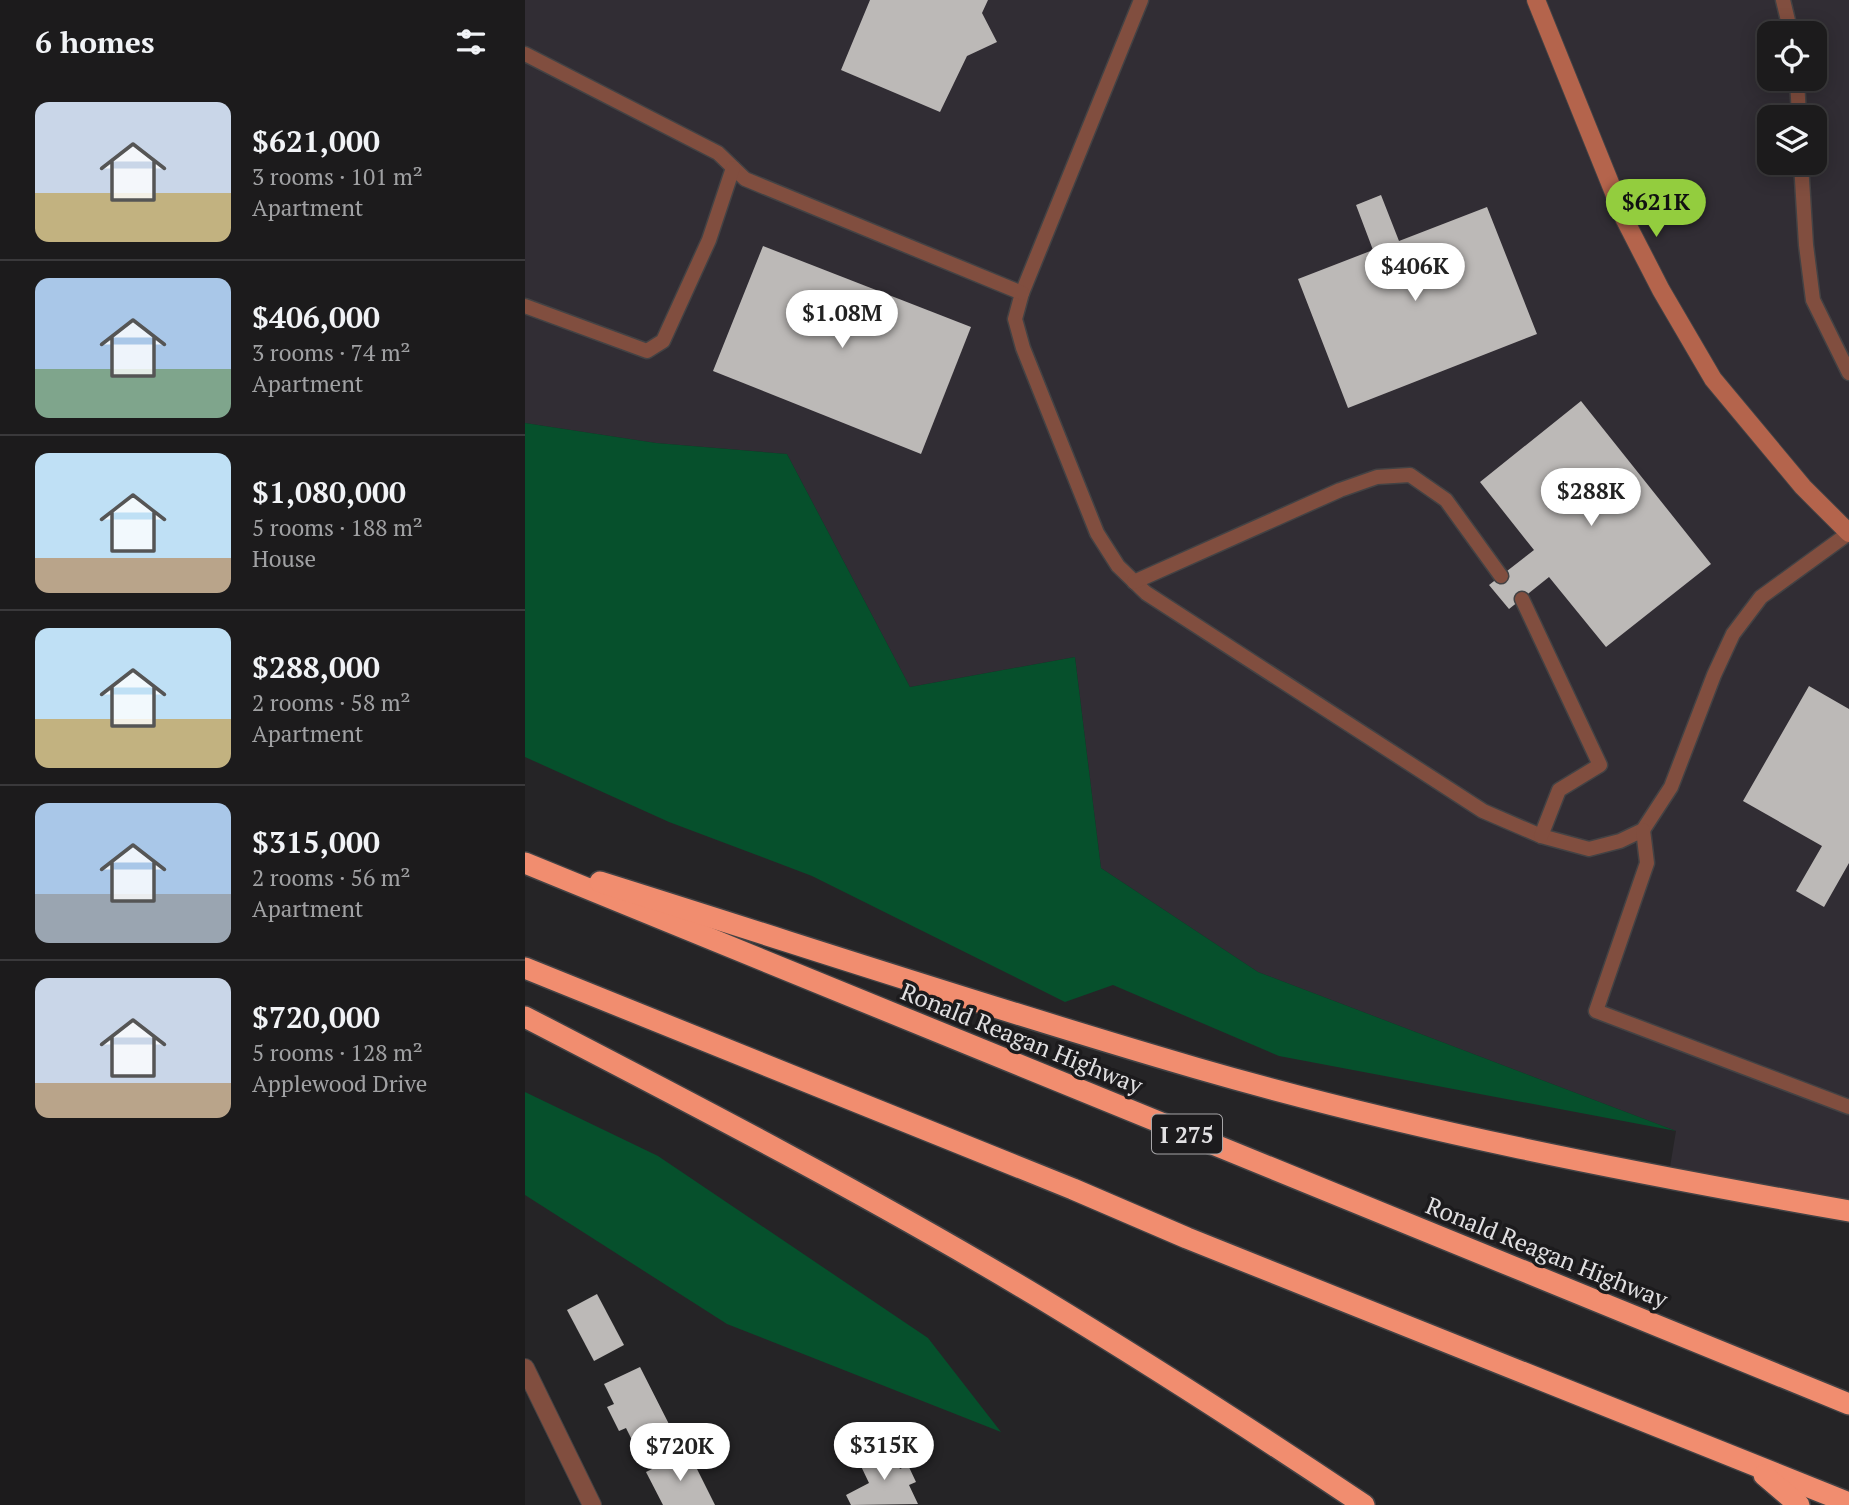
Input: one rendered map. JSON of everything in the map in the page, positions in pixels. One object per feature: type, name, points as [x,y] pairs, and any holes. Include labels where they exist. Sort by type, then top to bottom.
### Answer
[{"type":"highway","points":[[525,858],[1198,1069],[1451,1134],[1635,1173],[1849,1211]]},
{"type":"highway","name":"Ronald Reagan Highway","points":[[525,863],[1849,1404]]},
{"type":"highway","points":[[525,968],[1187,1238],[1849,1503]]},
{"type":"highway","points":[[525,1017],[753,1135],[1041,1298],[1230,1416],[1364,1505]]},
{"type":"highway","points":[[1749,1462],[1799,1505]]},
{"type":"street","points":[[1535,0],[1625,220],[1661,290],[1713,379],[1803,487],[1849,532]]},
{"type":"street","points":[[525,1368],[592,1505]]},
{"type":"lane","points":[[1141,0],[1022,293],[1015,319],[1023,348],[1097,533],[1118,566],[1146,593],[1483,811],[1541,836],[1589,849],[1621,841],[1643,830],[1671,787],[1714,675],[1733,635],[1761,597],[1849,532]]},
{"type":"lane","points":[[1783,0],[1788,21]]},
{"type":"lane","points":[[525,54],[718,153],[745,179],[1022,293]]},
{"type":"lane","points":[[525,306],[647,351],[663,341],[709,240],[733,168]]},
{"type":"lane","points":[[1802,175],[1806,246],[1814,300],[1847,365]]},
{"type":"lane","points":[[1134,582],[1340,490],[1377,477],[1410,475],[1446,500],[1501,576]]},
{"type":"lane","points":[[1522,599],[1600,765],[1559,790],[1541,836]]},
{"type":"lane","points":[[1643,830],[1647,863],[1596,1011],[1849,1107]]},
{"type":"shaded area","points":[[525,0],[1849,0],[1849,1211],[1668,1179],[1676,1131],[1258,972],[1101,868],[1075,657],[910,687],[787,454],[656,443],[525,423]]},
{"type":"green space","points":[[525,423],[656,443],[787,454],[910,687],[1075,657],[1101,868],[1258,972],[1676,1131],[1279,1056],[1113,985],[1065,1002],[812,876],[669,822],[525,757]]},
{"type":"green space","points":[[525,1092],[658,1156],[928,1338],[1001,1432],[727,1324],[525,1195]]},
{"type":"building","points":[[870,0],[988,0],[982,13],[997,42],[967,56],[940,112],[841,70]]},
{"type":"building","points":[[1381,195],[1399,241],[1487,207],[1537,334],[1348,408],[1298,279],[1373,250],[1356,205]]},
{"type":"building","points":[[763,246],[971,327],[921,454],[713,371]]},
{"type":"building","points":[[1581,401],[1711,564],[1606,647],[1549,577],[1509,609],[1489,585],[1534,550],[1480,482]]},
{"type":"building","points":[[1809,686],[1849,709],[1849,863],[1824,907],[1796,891],[1822,846],[1743,801]]},
{"type":"building","points":[[597,1294],[624,1345],[594,1361],[567,1310]]},
{"type":"building","points":[[640,1367],[673,1432],[637,1450],[626,1428],[619,1431],[607,1407],[614,1404],[604,1384]]},
{"type":"building","points":[[890,1448],[900,1469],[908,1465],[916,1482],[909,1485],[918,1504],[851,1505],[846,1495],[869,1483],[859,1462]]},
{"type":"building","points":[[688,1451],[715,1505],[663,1505],[646,1472]]}]
